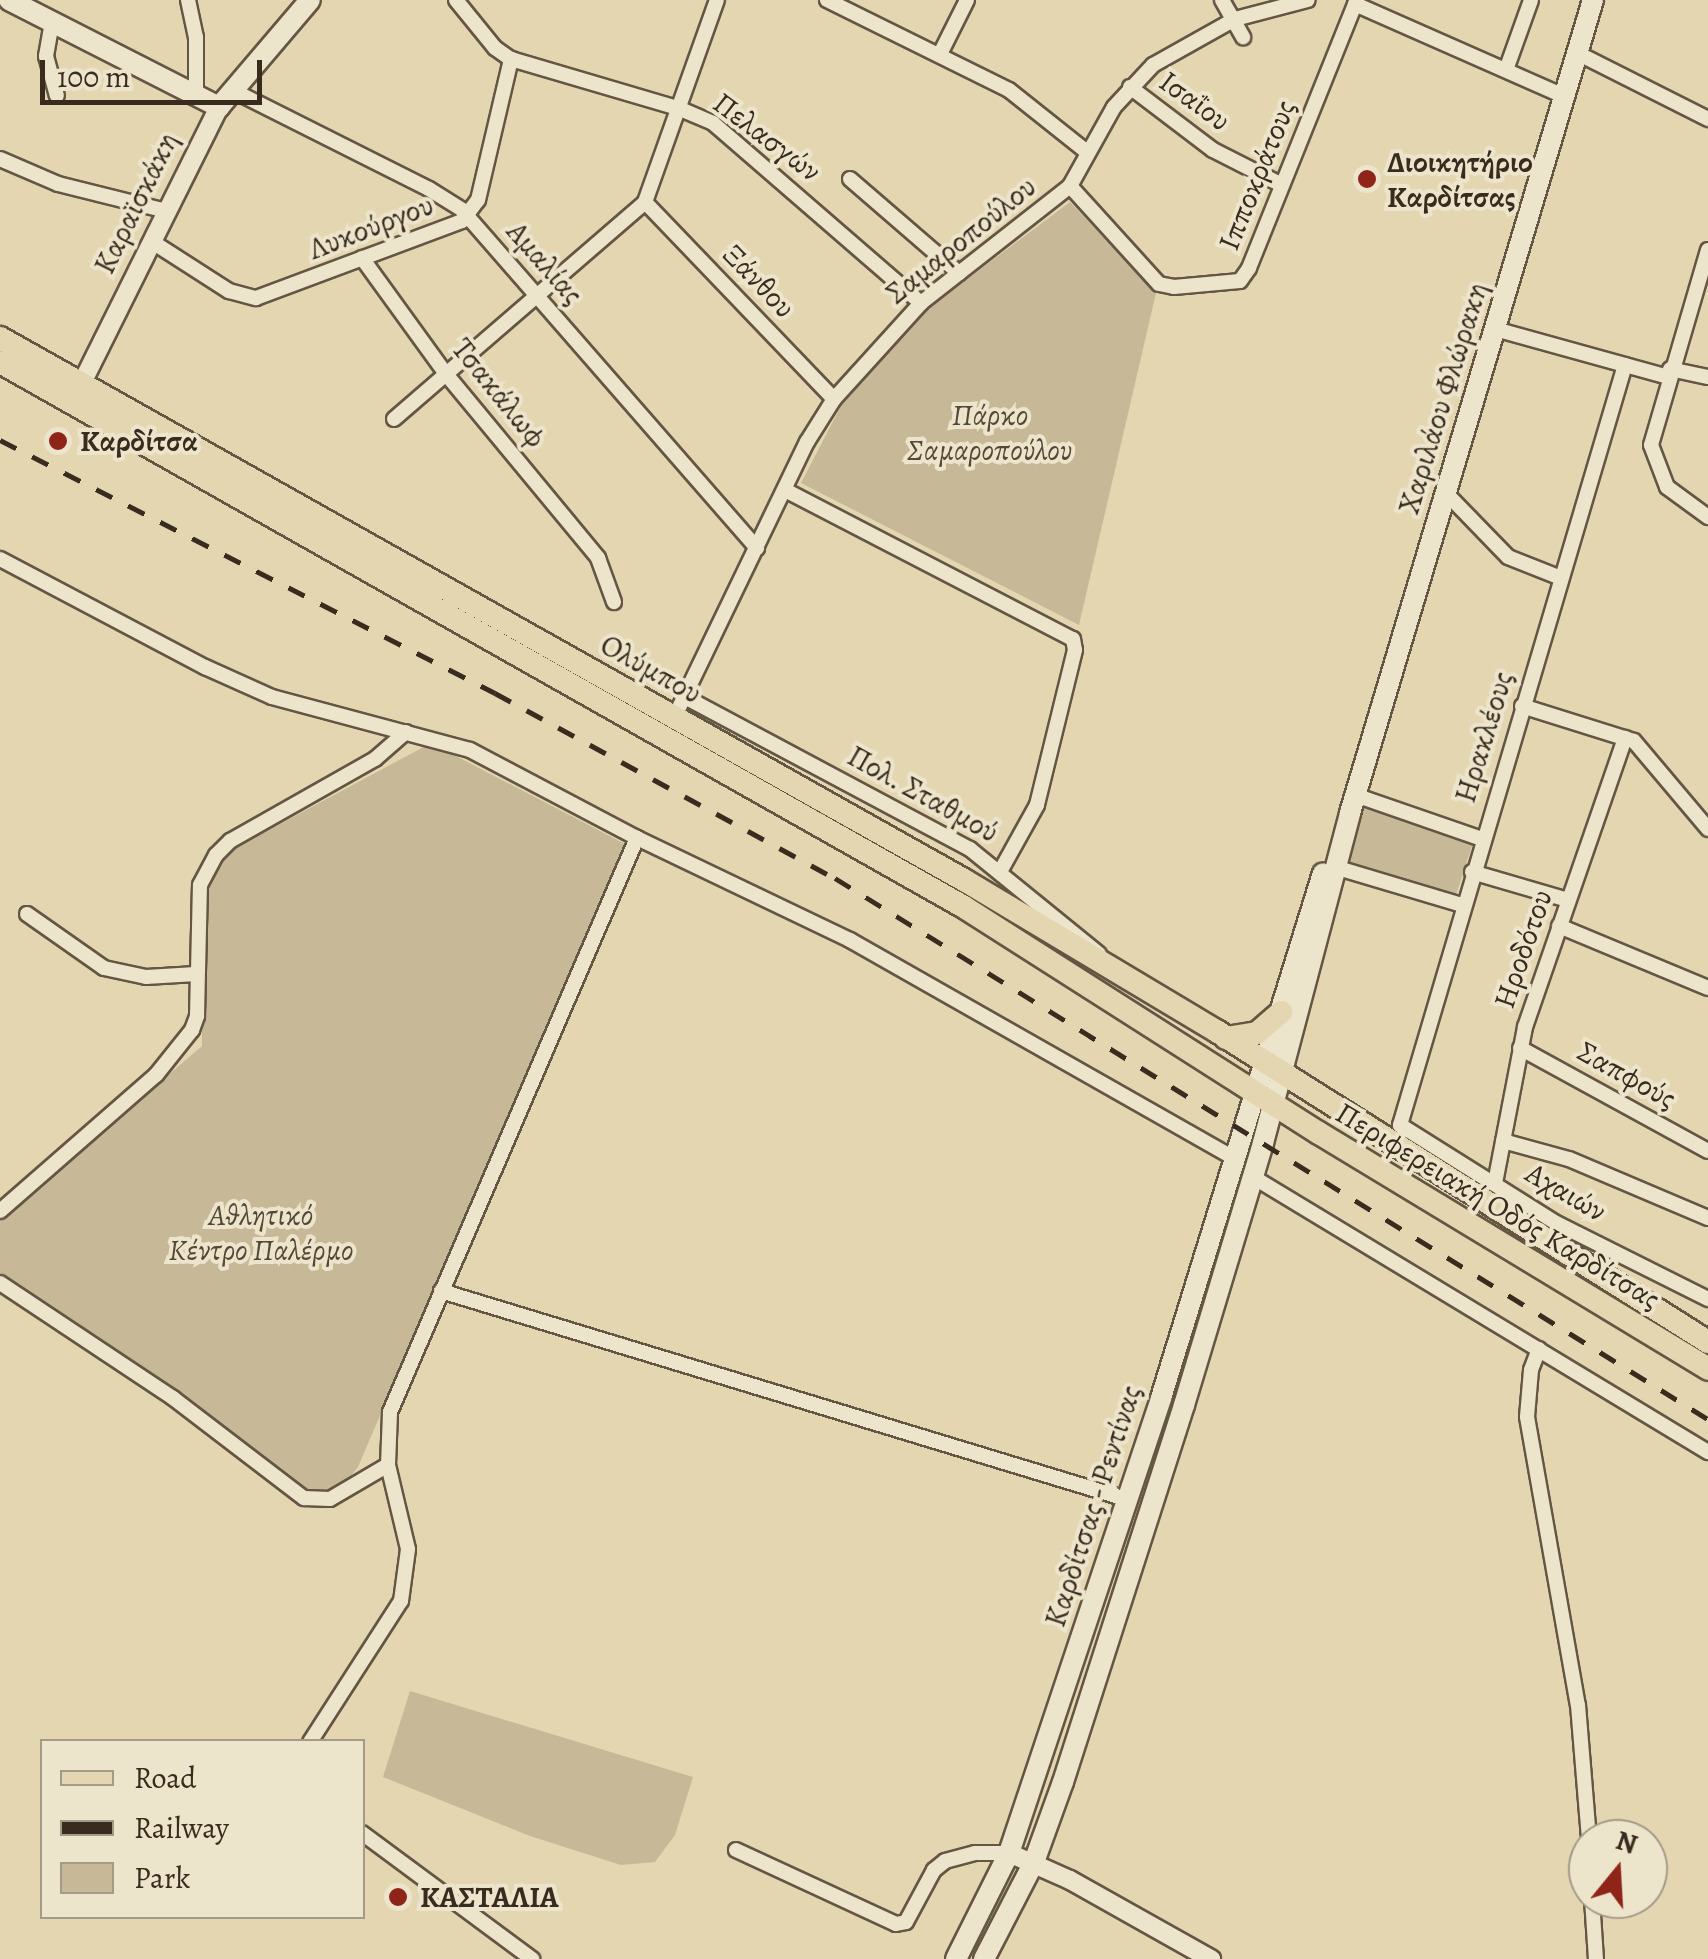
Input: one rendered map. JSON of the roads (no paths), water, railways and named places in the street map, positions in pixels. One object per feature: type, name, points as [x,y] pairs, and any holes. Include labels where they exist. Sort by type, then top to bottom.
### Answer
[{"type":"main road","points":[[9,0],[196,95],[225,98]]},
{"type":"main road","name":"Καραϊσκάκη","points":[[225,98],[310,0]]},
{"type":"main road","name":"Χαριλάου Φλώρακη","points":[[1273,1068],[1338,868],[1353,804],[1593,0]]},
{"type":"main road","name":"Ολύμπου","points":[[0,338],[78,391],[964,907],[1265,1099]]},
{"type":"main road","name":"Ολύμπου","points":[[0,362],[78,391],[680,707],[1273,1068]]},
{"type":"main road","name":"Χαριλάου Φλώρακη","points":[[1273,1068],[1281,1012],[1331,846],[1353,804]]},
{"type":"main road","points":[[1226,1038],[1257,1032],[1281,1012]]},
{"type":"main road","name":"Καρδίτσας - Ρεντίνας","points":[[984,1959],[1034,1862],[1184,1405],[1253,1177],[1273,1068]]},
{"type":"main road","name":"Περιφερειακή Οδός Καρδίτσας","points":[[1273,1068],[1708,1342]]},
{"type":"main road","name":"Καρδίτσας - Ρεντίνας","points":[[956,1959],[1009,1853],[1161,1398],[1235,1159],[1265,1099]]},
{"type":"main road","name":"Περιφερειακή Οδός Καρδίτσας","points":[[1265,1099],[1708,1369]]},
{"type":"main road","points":[[1161,1398],[1184,1405]]},
{"type":"street","points":[[188,0],[196,37],[196,95]]},
{"type":"street","name":"Πελασγών","points":[[456,0],[495,48],[511,59],[678,108],[713,123],[921,303]]},
{"type":"street","points":[[394,420],[539,298],[644,202],[717,0]]},
{"type":"street","points":[[827,0],[1009,90],[1087,152]]},
{"type":"street","points":[[940,54],[967,0]]},
{"type":"street","points":[[1222,0],[1243,37]]},
{"type":"street","name":"Σαμαροπούλου","points":[[680,707],[784,490],[834,399],[921,303],[1070,186],[1087,152],[1130,87],[1162,59],[1236,19],[1308,0]]},
{"type":"street","points":[[1506,70],[1531,0]]},
{"type":"street","points":[[1356,2],[1564,96]]},
{"type":"street","name":"Ιπποκράτους","points":[[1070,186],[1159,284],[1174,287],[1244,278],[1356,2]]},
{"type":"street","points":[[52,22],[46,56],[57,96]]},
{"type":"street","points":[[1577,53],[1708,119]]},
{"type":"street","name":"Λυκούργου","points":[[150,242],[229,291],[250,298],[272,295],[468,217],[481,190],[511,59]]},
{"type":"street","name":"Ισαΐου","points":[[1130,87],[1214,150],[1282,185]]},
{"type":"street","name":"Καραϊσκάκη","points":[[78,391],[225,98]]},
{"type":"street","name":"Αμαλίας","points":[[225,98],[429,189],[468,217],[757,548]]},
{"type":"street","points":[[0,159],[58,184],[166,210]]},
{"type":"street","points":[[850,179],[960,273]]},
{"type":"street","name":"Ξάνθου","points":[[644,202],[834,399]]},
{"type":"street","points":[[1708,250],[1652,434],[1655,464],[1674,494],[1708,517]]},
{"type":"street","name":"Τσακάλωφ","points":[[362,258],[446,374],[598,558],[614,602]]},
{"type":"street","points":[[1495,329],[1624,365],[1708,377]]},
{"type":"street","name":"Ηρακλέους","points":[[1400,1125],[1624,365]]},
{"type":"street","name":"Πολ. Σταθμού","points":[[680,707],[970,849],[1000,870],[1037,805],[1075,650],[1073,639],[784,490]]},
{"type":"street","points":[[1446,492],[1508,557],[1560,578]]},
{"type":"street","points":[[0,559],[260,692],[470,750],[637,838],[850,940],[1235,1159]]},
{"type":"street","points":[[1522,706],[1636,743],[1708,829]]},
{"type":"street","points":[[0,1210],[176,1054],[198,1016],[200,885],[216,855],[230,842],[374,759],[406,732]]},
{"type":"street","name":"Ηροδότου","points":[[1495,1183],[1520,1048],[1625,738]]},
{"type":"street","points":[[1353,804],[1482,838]]},
{"type":"street","points":[[312,1739],[402,1601],[408,1550],[388,1465],[390,1412],[637,838]]},
{"type":"street","points":[[1338,868],[1462,906]]},
{"type":"street","points":[[1000,870],[1085,938],[1120,976]]},
{"type":"street","points":[[1472,872],[1568,900]]},
{"type":"street","points":[[26,914],[104,968],[146,977],[196,974]]},
{"type":"street","points":[[1559,926],[1708,988]]},
{"type":"street","name":"Σαπφούς","points":[[1520,1048],[1708,1150]]},
{"type":"street","name":"Αχαιών","points":[[1400,1125],[1558,1224],[1708,1299]]},
{"type":"street","points":[[1503,1141],[1570,1159],[1708,1218]]},
{"type":"street","points":[[1253,1177],[1708,1452]]},
{"type":"street","points":[[0,1283],[173,1398],[304,1498],[330,1499],[388,1465]]},
{"type":"street","points":[[441,1291],[1126,1498]]},
{"type":"street","points":[[1538,1349],[1527,1417],[1576,1695],[1587,1819]]},
{"type":"street","points":[[365,1835],[532,1959]]},
{"type":"street","points":[[736,1850],[896,1924],[906,1922],[934,1870],[945,1861],[976,1853],[1009,1853],[1034,1862],[1211,1959]]},
{"type":"street","points":[[1593,1919],[1596,1959]]},
{"type":"railway","points":[[0,440],[495,693],[835,878],[1708,1419]]},
{"type":"place","name":"Διοικητήριο Καρδίτσας","points":[[1367,179]]},
{"type":"place","name":"Καρδίτσα","points":[[58,441]]},
{"type":"place","name":"ΚΑΣΤΑΛΙΑ","points":[[398,1897]]},
{"type":"park label","name":"Πάρκο Σαμαροπούλου","points":[[990,432]]},
{"type":"park label","name":"Αθλητικό Κέντρο Παλέρμο","points":[[261,1232]]}]
